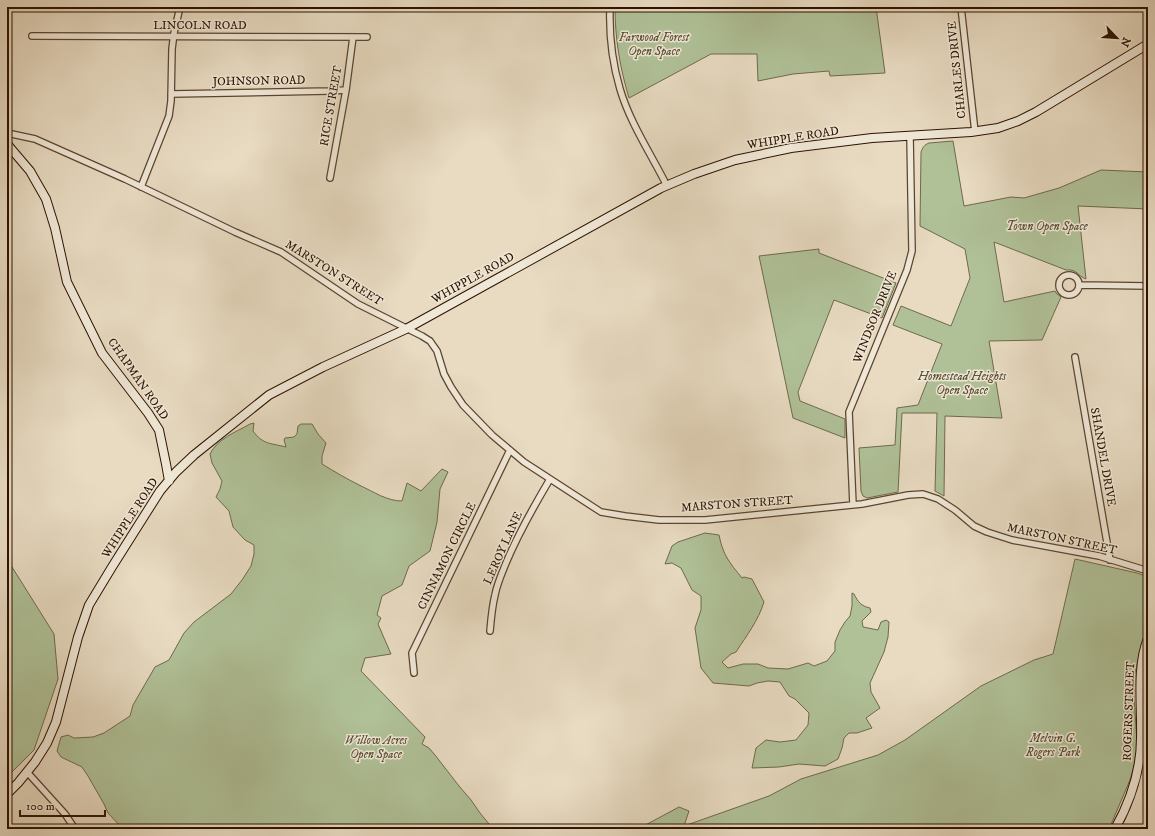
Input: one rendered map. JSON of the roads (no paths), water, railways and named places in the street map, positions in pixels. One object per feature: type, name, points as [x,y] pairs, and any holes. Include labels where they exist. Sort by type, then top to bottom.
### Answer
[{"type":"main road","name":"WHIPPLE ROAD","points":[[7,794],[35,762],[47,742],[56,722],[78,637],[90,605],[160,491],[194,455],[269,395],[323,367],[406,329],[667,186],[694,174],[735,160],[791,148],[872,138],[975,132],[998,128],[1030,115],[1148,44]]},
{"type":"main road","name":"CHAPMAN ROAD","points":[[7,144],[30,171],[46,199],[55,228],[67,282],[102,353],[148,413],[159,430],[168,481]]},
{"type":"main road","name":"ROGERS STREET","points":[[1115,829],[1129,798],[1138,770],[1141,754],[1145,706],[1141,668],[1148,638]]},
{"type":"street","points":[[141,187],[169,116],[173,36],[180,7]]},
{"type":"street","points":[[610,7],[612,55],[620,90],[634,123],[667,186]]},
{"type":"street","name":"CHARLES DRIVE","points":[[961,7],[975,132]]},
{"type":"street","name":"LINCOLN ROAD","points":[[32,36],[367,37]]},
{"type":"street","name":"RICE STREET","points":[[330,178],[346,90],[353,37]]},
{"type":"street","name":"JOHNSON ROAD","points":[[171,94],[346,90]]},
{"type":"street","name":"MARSTON STREET","points":[[7,133],[35,139],[235,232],[282,252],[358,304],[430,341],[438,351],[444,374],[463,405],[492,435],[524,462],[601,512],[654,519],[704,520],[853,505],[924,494],[938,499],[955,510],[974,526],[986,532],[1012,540],[1098,556],[1148,571]]},
{"type":"street","name":"WINDSOR DRIVE","points":[[853,505],[849,412],[872,352],[907,270],[912,251],[910,136]]},
{"type":"street","points":[[1079,285],[1148,286]]},
{"type":"street","name":"SHANDEL DRIVE","points":[[1075,357],[1110,560]]},
{"type":"street","name":"CINNAMON CIRCLE","points":[[414,673],[412,654],[510,450]]},
{"type":"street","name":"LEROY LANE","points":[[490,631],[495,594],[499,581],[515,543],[550,479]]},
{"type":"street","points":[[27,772],[65,814],[75,829]]},
{"type":"park label","name":"Farwood Forest Open Space","points":[[654,44]]},
{"type":"park label","name":"Town Open Space","points":[[1047,226]]},
{"type":"park label","name":"Homestead Heights Open Space","points":[[962,383]]},
{"type":"park label","name":"Melvin G. Rogers Park","points":[[1053,745]]},
{"type":"park label","name":"Willow Acres Open Space","points":[[376,747]]}]
